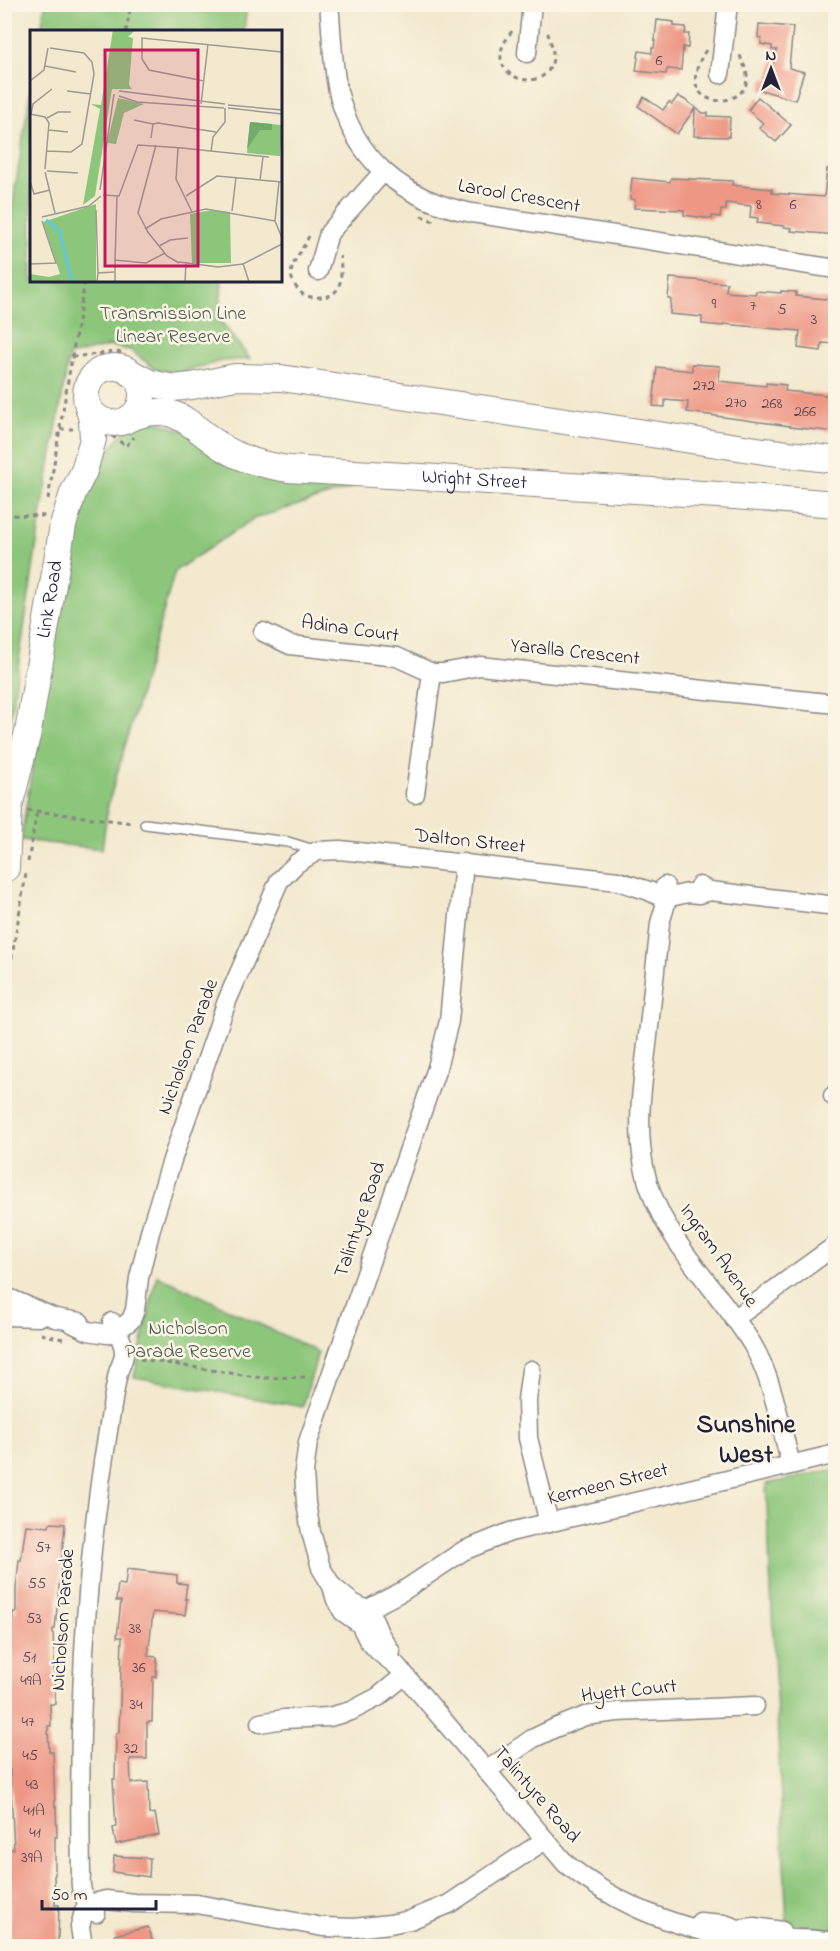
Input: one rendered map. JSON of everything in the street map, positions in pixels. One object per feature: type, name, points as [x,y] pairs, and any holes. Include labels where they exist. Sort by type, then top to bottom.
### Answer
[{"type":"street","name":"Larool Crescent","points":[[329,4],[335,75],[348,122],[362,146],[383,172],[408,191],[438,206],[455,210],[836,269]]},
{"type":"street","points":[[527,53],[532,4]]},
{"type":"street","points":[[720,74],[728,4]]},
{"type":"street","points":[[318,271],[329,233],[383,172]]},
{"type":"street","points":[[129,372],[138,382],[141,394],[138,408],[128,419],[117,423],[103,420],[91,411],[87,402],[87,387],[95,374],[109,368],[119,368],[129,372],[150,383],[173,388],[235,376],[281,378],[836,460]]},
{"type":"street","name":"Link Road","points":[[5,874],[9,807],[28,732],[63,525],[73,493],[84,471],[93,433],[87,402]]},
{"type":"street","name":"Wright Street","points":[[128,419],[151,412],[173,414],[189,422],[221,447],[243,458],[288,469],[836,504]]},
{"type":"street","name":"Link Road","points":[[84,471],[128,419]]},
{"type":"street","name":"Adina Court","points":[[263,632],[290,645],[397,657],[432,673]]},
{"type":"street","name":"Yaralla Crescent","points":[[432,673],[480,666],[836,704]]},
{"type":"street","points":[[415,794],[432,673]]},
{"type":"street","name":"Link Road","points":[[5,874],[16,838],[30,810],[28,732]]},
{"type":"street","name":"Dalton Street","points":[[316,851],[340,850],[618,881],[649,891],[664,893],[699,894],[710,891],[836,906]]},
{"type":"street","name":"Nicholson Parade","points":[[93,1907],[81,1875],[79,1748],[84,1631],[98,1493],[119,1370],[124,1358],[124,1351],[113,1328],[127,1305],[139,1278],[165,1183],[227,1001],[279,881],[297,863],[316,851]]},
{"type":"street","name":"Talintyre Road","points":[[464,863],[449,1021],[437,1068],[308,1442],[304,1472],[309,1522],[321,1568],[344,1612],[366,1618],[368,1640],[401,1670],[566,1864],[590,1883],[622,1902],[668,1921],[737,1941],[750,1943],[765,1938],[803,1938],[836,1942]]},
{"type":"street","name":"Ingram Avenue","points":[[664,893],[640,1109],[640,1142],[644,1168],[652,1196],[674,1237],[753,1345],[768,1380],[791,1464]]},
{"type":"street","points":[[734,1319],[836,1245]]},
{"type":"street","points":[[9,1288],[63,1320]]},
{"type":"street","points":[[4,1316],[98,1323],[113,1328]]},
{"type":"street","points":[[531,1370],[527,1400],[528,1438],[549,1523]]},
{"type":"street","name":"Kermeen Street","points":[[366,1618],[463,1551],[510,1532],[836,1454]]},
{"type":"street","points":[[260,1723],[329,1718],[351,1711],[378,1697],[401,1670]]},
{"type":"street","name":"Hyett Court","points":[[486,1771],[532,1739],[585,1716],[617,1712],[755,1706]]},
{"type":"street","points":[[83,1946],[93,1907],[106,1909],[134,1903],[197,1904],[304,1924],[342,1928],[372,1927],[410,1920],[449,1904],[478,1887],[503,1868],[540,1834]]},
{"type":"lane","points":[[145,824],[288,842],[316,851]]},
{"type":"path","points":[[126,30],[131,4]]},
{"type":"path","points":[[4,515],[46,516]]},
{"type":"path","points":[[4,1003],[30,810],[145,824]]},
{"type":"path","points":[[4,1269],[9,1288]]},
{"type":"path","points":[[35,1332],[74,1342]]},
{"type":"path","points":[[138,1358],[252,1377],[310,1377]]},
{"type":"green space","points":[[45,4],[247,5],[244,30],[41,30]]},
{"type":"green space","name":"Transmission Line Linear Reserve","points":[[30,93],[30,282],[222,282],[219,319],[250,359],[221,361],[178,373],[157,370],[130,350],[110,346],[69,356],[41,516],[5,754],[4,287],[8,264],[5,264]]},
{"type":"green space","points":[[150,419],[352,488],[253,519],[175,571],[108,805],[102,849],[21,840],[70,533],[94,471],[120,436],[131,426]]},
{"type":"green space","name":"Nicholson Parade Reserve","points":[[157,1275],[318,1352],[303,1407],[134,1377]]},
{"type":"green space","points":[[835,1469],[835,1930],[787,1926],[766,1484]]},
{"type":"building","points":[[657,20],[674,22],[674,26],[686,27],[685,34],[689,34],[688,48],[683,47],[681,70],[667,69],[666,74],[636,71],[639,51],[652,53]]},
{"type":"building","points":[[759,24],[793,27],[789,68],[804,72],[795,100],[761,90],[764,78],[768,79],[777,50],[772,50],[772,46],[761,44],[761,38],[758,37]]},
{"type":"building","points":[[678,96],[703,113],[708,113],[708,116],[730,117],[729,137],[694,136],[695,108],[677,134],[638,106],[644,97],[663,110]]},
{"type":"building","points":[[758,97],[791,125],[776,142],[759,128],[763,123],[748,110]]},
{"type":"building","points":[[827,169],[836,169],[836,235],[791,231],[792,228],[784,226],[757,223],[758,218],[750,217],[751,206],[726,203],[726,210],[721,210],[720,217],[712,216],[712,219],[684,215],[684,210],[634,208],[635,200],[630,199],[632,178],[670,182],[671,178],[733,181],[732,185],[772,189],[772,193],[824,197]]},
{"type":"building","points":[[670,278],[727,283],[726,292],[755,294],[756,291],[796,292],[796,296],[836,300],[836,344],[822,343],[821,351],[798,348],[800,331],[702,324],[702,317],[670,314],[671,299],[668,298]]},
{"type":"building","points":[[692,364],[720,366],[719,381],[766,386],[766,383],[786,385],[785,391],[836,396],[836,432],[687,412],[688,402],[665,400],[665,407],[653,406],[657,367],[692,371]]},
{"type":"building","points":[[50,1523],[65,1524],[55,1629],[53,1629],[55,1704],[50,1704],[51,1726],[48,1726],[49,1752],[53,1752],[56,1807],[57,1837],[55,1837],[54,1876],[55,1905],[59,1905],[58,1942],[57,1947],[8,1947],[7,1922],[10,1922],[8,1850],[14,1849],[10,1770],[7,1770],[4,1738],[4,1713],[9,1713],[6,1636],[12,1636],[19,1560],[21,1560],[26,1525],[49,1527]]},
{"type":"building","points":[[127,1569],[177,1575],[177,1583],[187,1584],[185,1599],[187,1599],[185,1615],[153,1612],[148,1656],[157,1657],[156,1677],[153,1677],[152,1722],[147,1722],[147,1759],[130,1759],[131,1783],[148,1782],[149,1814],[155,1813],[159,1835],[116,1844],[113,1828],[116,1827],[113,1779],[115,1779],[116,1733],[119,1733],[122,1637],[117,1637],[121,1601],[116,1601],[118,1584],[125,1585]]},
{"type":"building","points":[[114,1856],[150,1858],[149,1877],[113,1872]]},
{"type":"building","points":[[148,1927],[154,1947],[118,1947],[114,1935]]},
{"type":"district","name":"Sunshine West","points":[[746,1441]]}]
